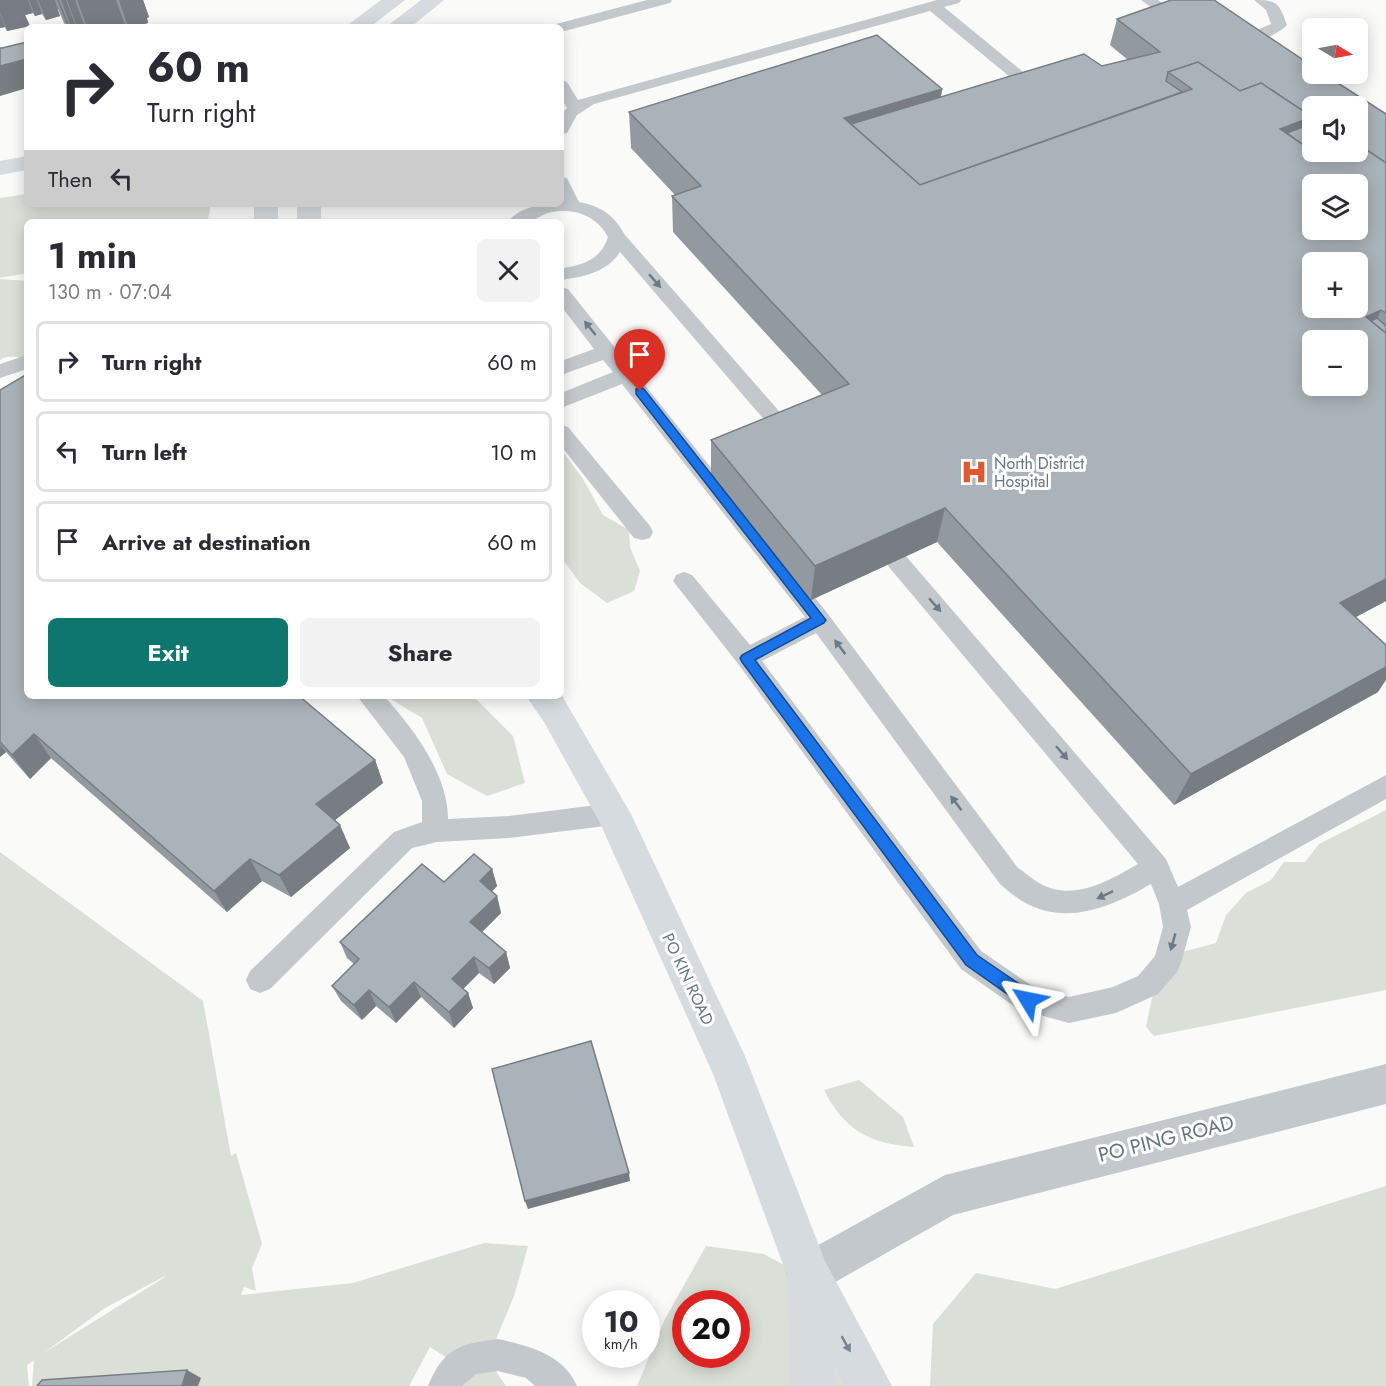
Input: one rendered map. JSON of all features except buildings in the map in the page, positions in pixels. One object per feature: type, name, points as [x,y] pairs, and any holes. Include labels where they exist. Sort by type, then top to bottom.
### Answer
[{"type":"street","points":[[361,24],[395,0]]},
{"type":"street","points":[[402,24],[434,0]]},
{"type":"street","points":[[0,148],[24,144]]},
{"type":"street","points":[[0,168],[24,164]]},
{"type":"street","name":"PO KIN ROAD","points":[[545,699],[556,712],[613,814],[731,1070],[808,1274],[868,1386]]},
{"type":"street","name":"PO PING ROAD","points":[[808,1274],[945,1196],[1386,1084]]},
{"type":"street","name":"PO KIN ROAD","points":[[808,1274],[813,1386]]},
{"type":"lane","points":[[564,26],[665,0]]},
{"type":"lane","points":[[564,121],[575,108],[588,101],[954,0]]},
{"type":"lane","points":[[1148,0],[1194,32]]},
{"type":"lane","points":[[1239,64],[1221,51],[1271,31],[1279,25],[1273,8],[1262,0]]},
{"type":"lane","points":[[933,6],[1033,88]]},
{"type":"lane","points":[[564,90],[575,108]]},
{"type":"lane","points":[[564,189],[572,207]]},
{"type":"lane","points":[[528,213],[544,208],[572,207],[604,216],[614,226],[617,237],[793,441]]},
{"type":"lane","points":[[564,273],[587,269],[607,258],[615,248],[617,237]]},
{"type":"lane","points":[[564,297],[820,620],[1009,876],[1035,895],[1060,902],[1080,904],[1102,898],[1157,867]]},
{"type":"lane","points":[[564,367],[607,351]]},
{"type":"lane","points":[[0,371],[24,363]]},
{"type":"lane","points":[[564,400],[627,374]]},
{"type":"lane","points":[[564,436],[642,532]]},
{"type":"lane","points":[[684,581],[747,658],[971,960],[1028,1000],[1069,1010],[1116,1000],[1148,985],[1167,963],[1177,927],[1172,904],[1157,867],[897,561]]},
{"type":"lane","points":[[747,658],[820,620]]},
{"type":"lane","points":[[372,699],[390,719],[414,752],[435,801],[435,830]]},
{"type":"lane","points":[[1172,904],[1386,786]]},
{"type":"lane","points":[[260,980],[403,840],[418,833],[435,830],[490,829],[613,814]]},
{"type":"lane","points":[[445,1386],[452,1373],[470,1359],[498,1355],[534,1364],[560,1386]]},
{"type":"shaded area","points":[[24,194],[24,207],[209,207],[210,211],[208,219],[24,219],[24,274],[0,278],[0,198]]},
{"type":"shaded area","points":[[0,279],[24,281],[24,359],[6,357],[0,360]]},
{"type":"shaded area","points":[[564,453],[583,479],[603,515],[629,530],[630,547],[640,571],[634,591],[607,603],[580,583],[564,561]]},
{"type":"shaded area","points":[[391,699],[476,699],[513,736],[525,783],[487,796],[447,774],[422,718]]},
{"type":"shaded area","points":[[1386,810],[1386,990],[1154,1036],[1146,1027],[1152,998],[1182,952],[1216,943],[1226,915],[1246,893],[1271,880],[1284,862],[1305,862],[1319,844]]},
{"type":"shaded area","points":[[0,852],[203,1001],[231,1156],[236,1153],[262,1244],[252,1268],[256,1291],[244,1287],[241,1295],[353,1283],[484,1243],[528,1246],[514,1296],[492,1349],[460,1366],[430,1347],[409,1386],[198,1386],[200,1378],[84,1386],[32,1386],[34,1360],[27,1365],[29,1386],[0,1386]],"holes":[[[165,1277],[45,1352],[105,1308]]]},
{"type":"shaded area","points":[[859,1080],[903,1117],[914,1147],[871,1138],[850,1125],[840,1115],[824,1090]]},
{"type":"shaded area","points":[[1386,1186],[1386,1386],[930,1386],[933,1324],[976,1273],[1055,1289]]},
{"type":"shaded area","points":[[706,1246],[764,1254],[839,1296],[887,1386],[637,1386],[645,1368],[660,1368],[660,1331],[672,1307],[672,1368],[750,1368],[750,1290],[681,1290]]},
{"type":"shaded area","points":[[486,1357],[506,1386],[453,1386]]},
{"type":"place","name":"North District Hospital","points":[[974,472]]},
{"type":"route","points":[[640,391],[820,620],[747,658],[971,960],[1028,1000]]}]
